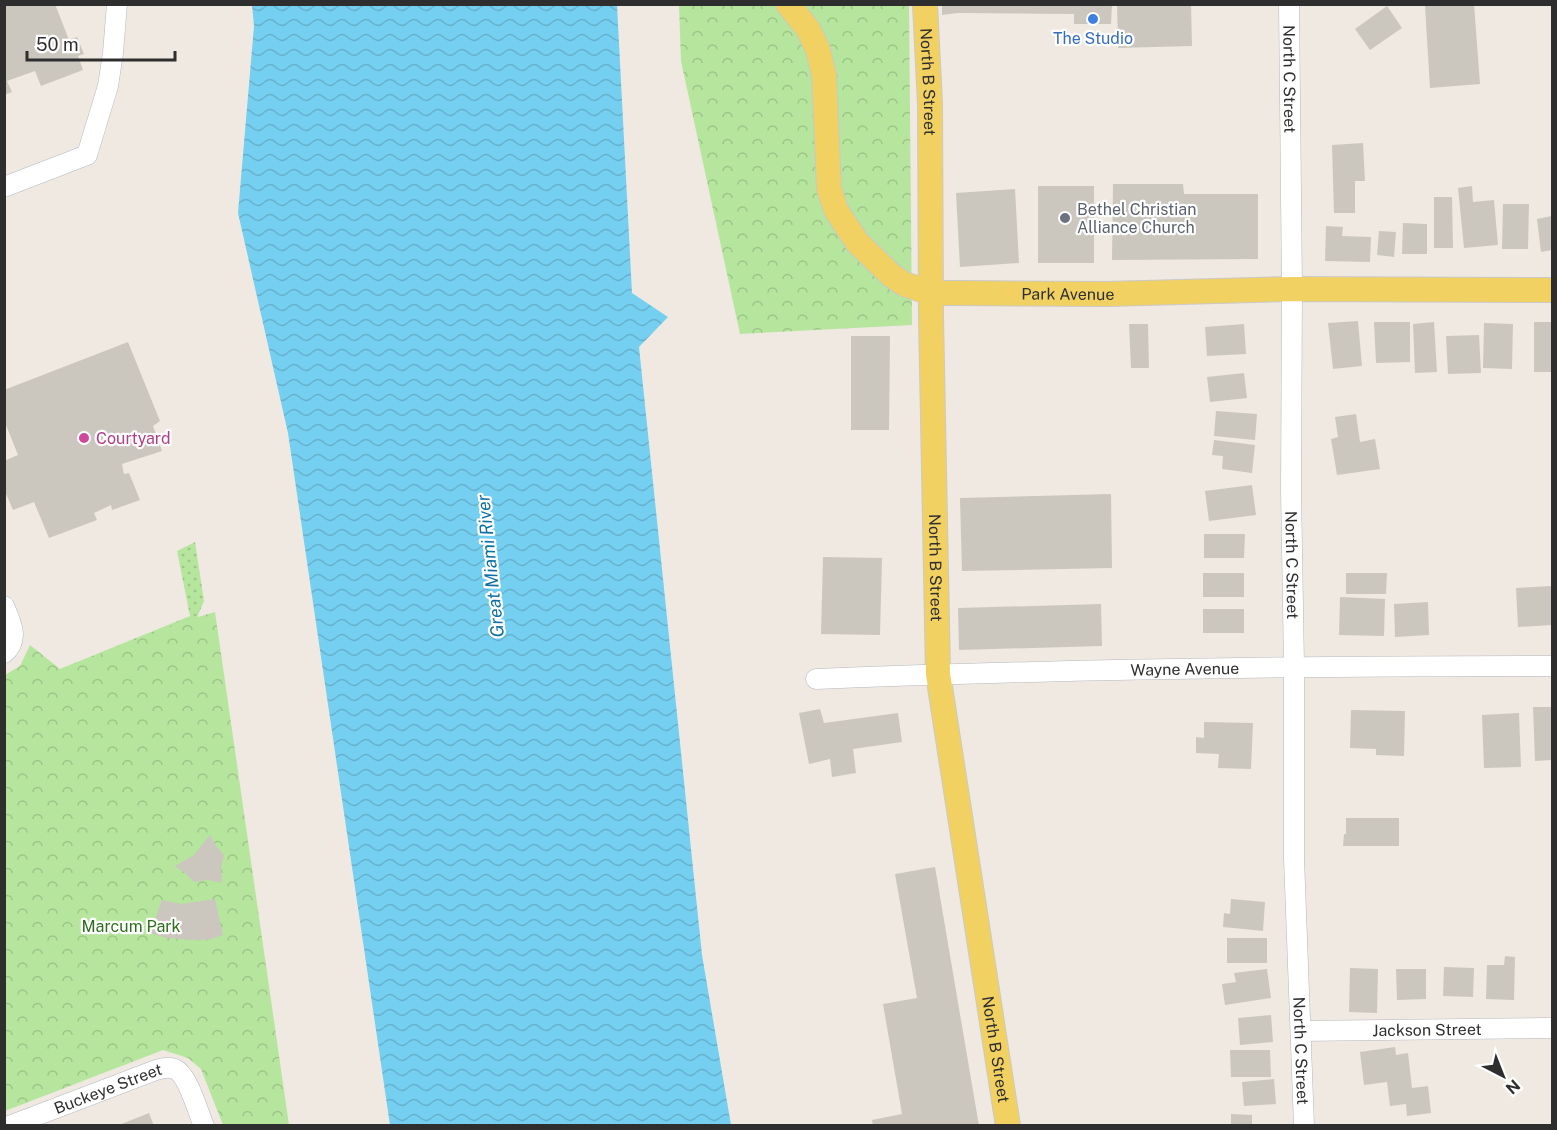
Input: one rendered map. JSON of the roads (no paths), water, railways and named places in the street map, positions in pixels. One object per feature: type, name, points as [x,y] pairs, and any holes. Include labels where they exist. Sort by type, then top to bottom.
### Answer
[{"type":"main road","name":"Park Avenue","points":[[788,4],[808,29],[818,51],[824,75],[829,189],[836,210],[857,242],[891,275],[904,284],[931,293],[1107,294],[1292,289],[1552,290]]},
{"type":"main road","name":"North B Street","points":[[925,4],[930,104],[938,674],[1008,1125]]},
{"type":"street","points":[[4,187],[87,155],[108,86],[117,4]]},
{"type":"street","name":"North C Street","points":[[1289,4],[1294,858],[1304,1125]]},
{"type":"street","points":[[4,606],[14,637],[8,651]]},
{"type":"street","name":"Wayne Avenue","points":[[816,679],[1294,666],[1552,666]]},
{"type":"street","name":"Jackson Street","points":[[1301,1030],[1552,1028]]},
{"type":"street","name":"Buckeye Street","points":[[9,1125],[156,1070],[167,1068],[177,1070],[184,1078],[204,1125]]},
{"type":"water","name":"Great Miami River","points":[[252,5],[617,5],[632,293],[668,317],[639,347],[702,955],[731,1125],[390,1125],[288,433],[238,213],[254,26]]},
{"type":"place","name":"The Studio","points":[[1093,19]]},
{"type":"place","name":"Bethel Christian Alliance Church","points":[[1065,218]]},
{"type":"place","name":"Courtyard","points":[[84,438]]},
{"type":"park label","name":"Marcum Park","points":[[131,926]]}]
